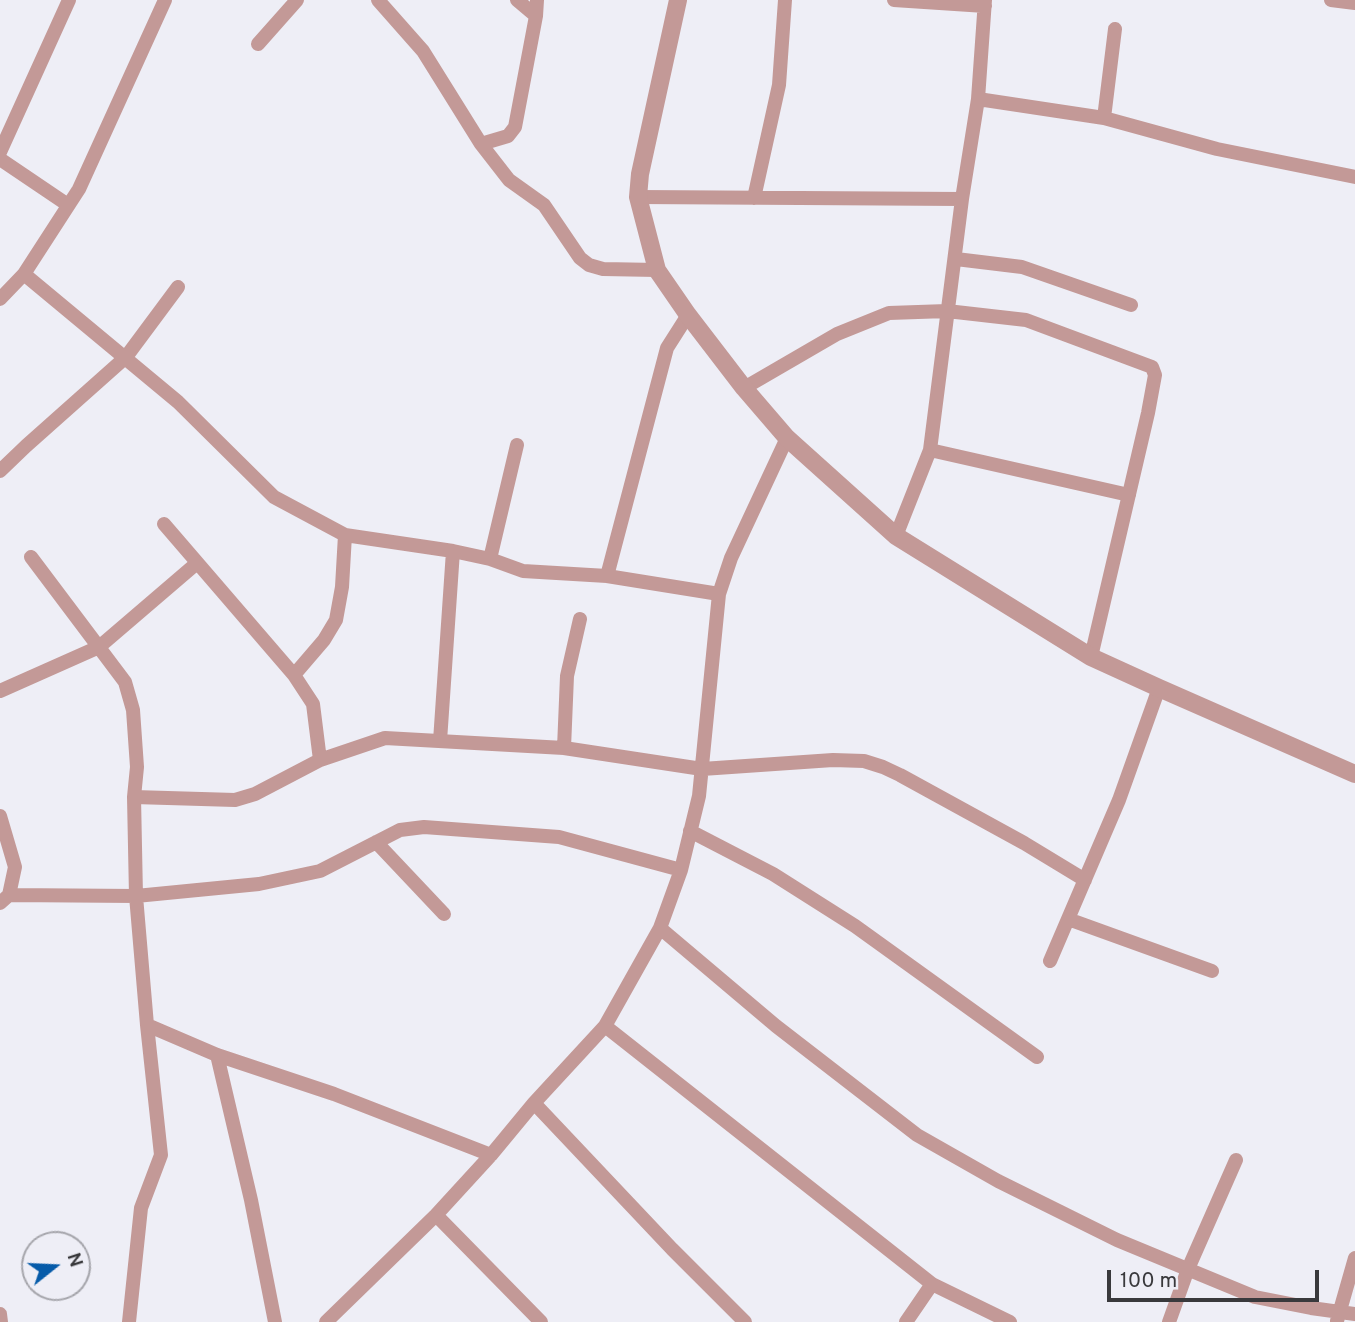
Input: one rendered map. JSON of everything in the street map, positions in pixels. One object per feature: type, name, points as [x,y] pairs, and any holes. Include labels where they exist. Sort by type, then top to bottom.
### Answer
[{"type":"street","points":[[0,152],[69,0]]},
{"type":"street","points":[[0,299],[24,274],[79,189],[165,0]]},
{"type":"street","points":[[258,44],[296,0]]},
{"type":"street","points":[[378,0],[423,51],[481,144],[509,180],[544,205],[580,258],[589,265],[603,269],[657,271]]},
{"type":"street","points":[[517,0],[536,16]]},
{"type":"street","points":[[481,144],[508,136],[515,127],[537,0]]},
{"type":"street","points":[[678,0],[640,174],[638,197],[657,271],[744,388],[787,438],[896,536],[1091,657],[1355,774]]},
{"type":"street","points":[[754,198],[779,85],[785,0]]},
{"type":"street","points":[[894,0],[985,3],[978,99],[962,199],[930,450],[896,536]]},
{"type":"street","points":[[1331,0],[1355,4]]},
{"type":"street","points":[[1104,118],[1115,29]]},
{"type":"street","points":[[978,99],[1104,118],[1217,149],[1355,177]]},
{"type":"street","points":[[0,159],[68,205]]},
{"type":"street","points":[[638,197],[962,199]]},
{"type":"street","points":[[956,259],[1022,267],[1131,305]]},
{"type":"street","points":[[24,274],[178,402],[274,497],[345,535],[453,551],[490,559],[523,571],[607,576],[719,594]]},
{"type":"street","points":[[0,471],[125,357],[178,287]]},
{"type":"street","points":[[744,388],[837,334],[889,313],[947,311],[1026,320],[1152,367],[1156,375],[1091,657]]},
{"type":"street","points":[[607,576],[667,348],[688,315]]},
{"type":"street","points":[[326,1322],[436,1214],[605,1026],[660,928],[681,870],[699,796],[719,594],[731,558],[787,438]]},
{"type":"street","points":[[490,559],[517,444]]},
{"type":"street","points":[[930,450],[1129,495]]},
{"type":"street","points":[[164,524],[294,675],[313,704],[320,760]]},
{"type":"street","points":[[294,675],[324,640],[336,620],[342,587],[345,535]]},
{"type":"street","points":[[440,741],[453,551]]},
{"type":"street","points":[[32,557],[125,682],[132,710],[137,767],[134,797],[136,896],[161,1155],[141,1208],[129,1322]]},
{"type":"street","points":[[0,691],[99,647],[197,563]]},
{"type":"street","points":[[564,748],[567,676],[580,619]]},
{"type":"street","points":[[1050,961],[1119,800],[1159,688]]},
{"type":"street","points":[[134,797],[235,800],[255,794],[320,760],[385,738],[564,748],[702,769],[833,760],[864,761],[900,775],[1085,880]]},
{"type":"street","points":[[0,816],[15,867],[5,899],[136,896],[259,884],[320,871],[400,830],[424,827],[559,837],[681,870]]},
{"type":"street","points":[[690,831],[772,874],[855,926],[1037,1058]]},
{"type":"street","points":[[376,842],[444,914]]},
{"type":"street","points":[[1068,919],[1212,971]]},
{"type":"street","points":[[660,928],[775,1026],[917,1135],[998,1181],[1117,1240],[1255,1297],[1344,1316],[1355,1258]]},
{"type":"street","points":[[147,1025],[218,1055],[334,1094],[491,1155]]},
{"type":"street","points":[[605,1026],[932,1284],[1010,1322]]},
{"type":"street","points":[[218,1055],[251,1199],[275,1322]]},
{"type":"street","points":[[534,1103],[745,1322]]},
{"type":"street","points":[[1169,1322],[1188,1269],[1236,1160]]},
{"type":"street","points":[[436,1214],[541,1322]]},
{"type":"street","points":[[906,1322],[932,1284]]},
{"type":"street","points":[[0,1314],[1,1322]]}]
